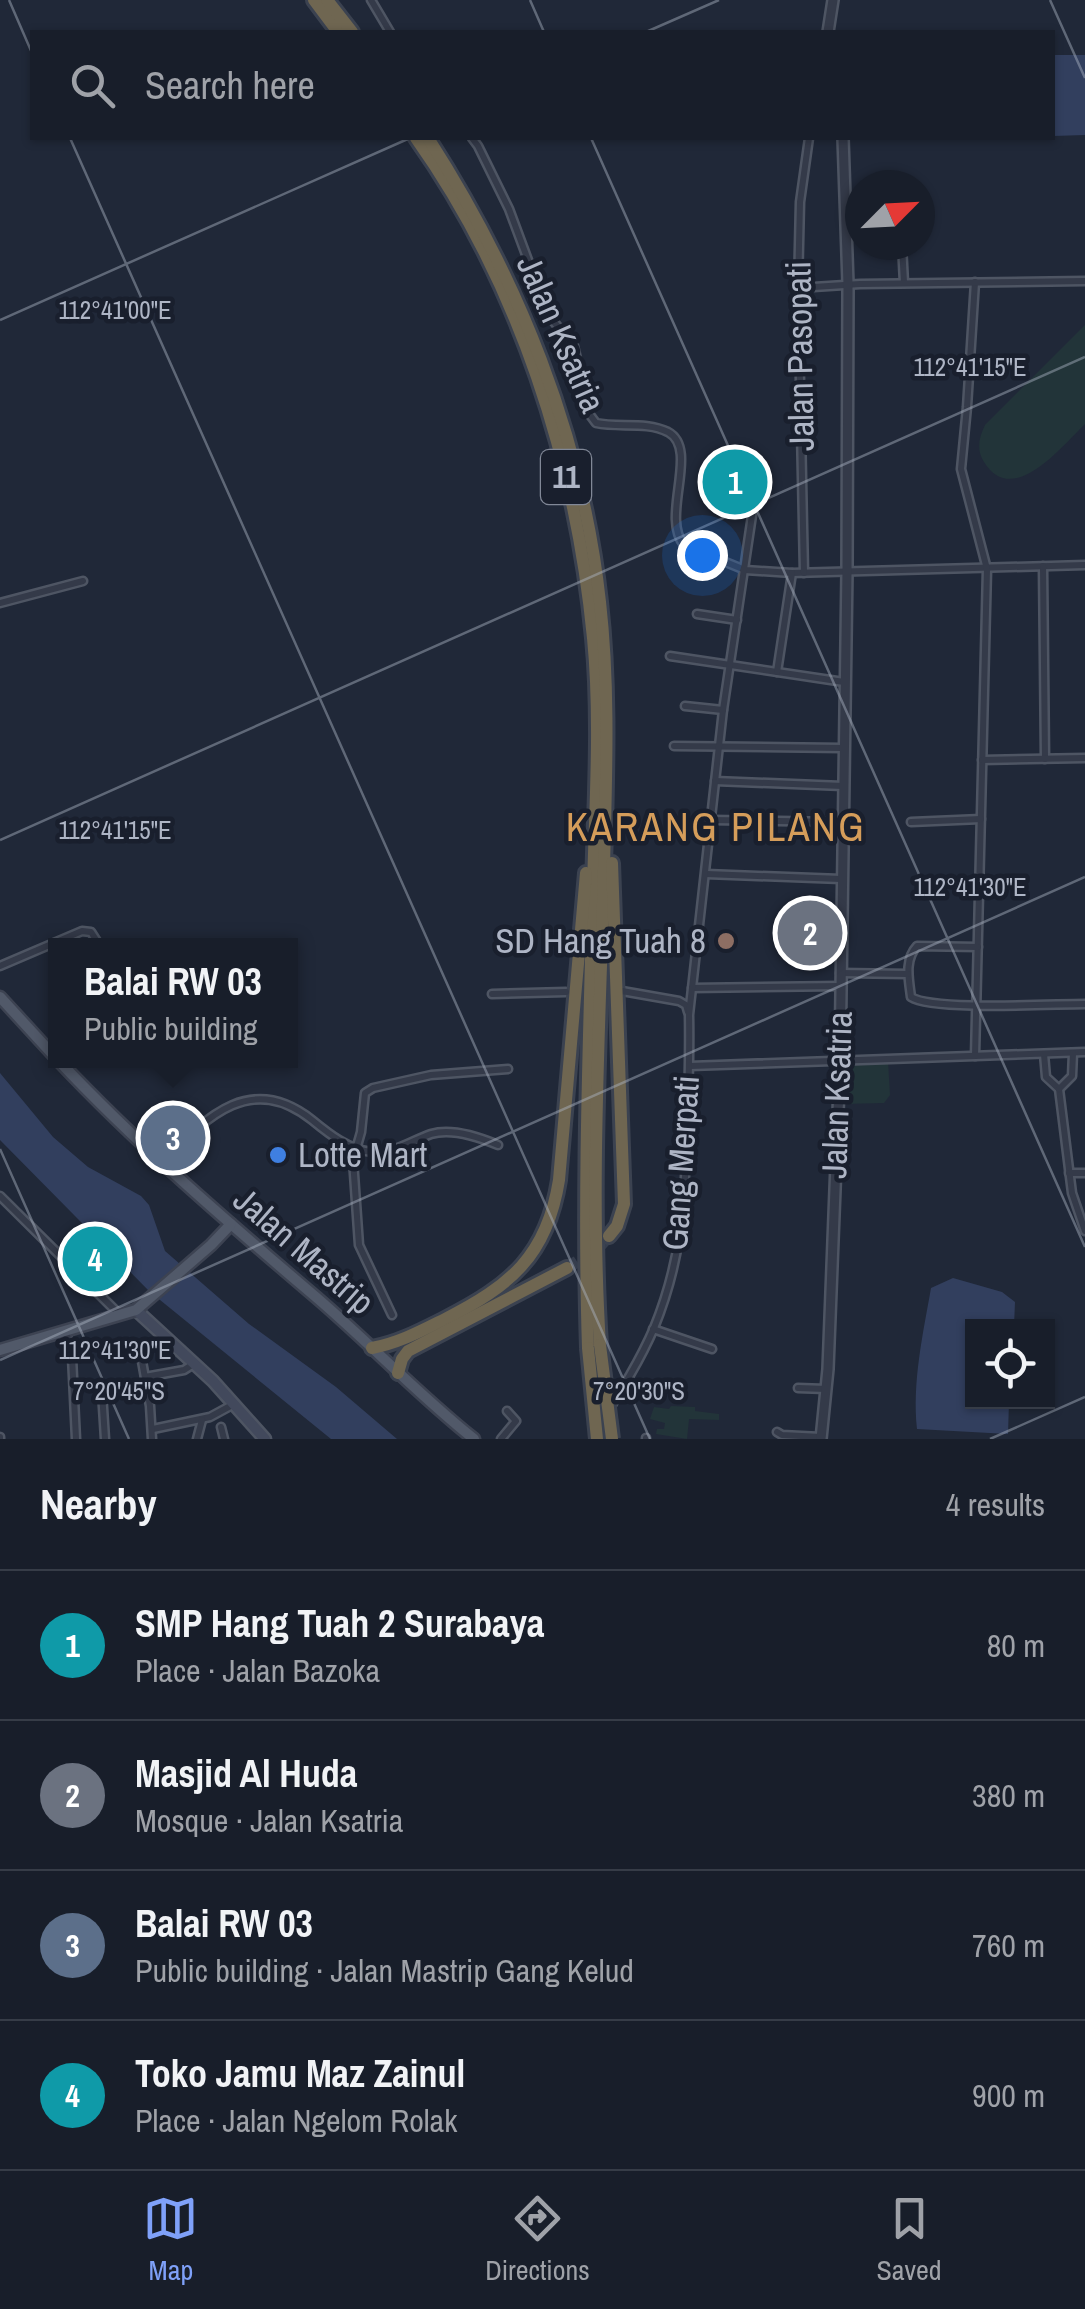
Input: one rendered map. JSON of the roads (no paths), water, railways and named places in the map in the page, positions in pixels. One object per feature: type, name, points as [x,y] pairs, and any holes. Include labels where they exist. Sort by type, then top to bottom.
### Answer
[{"type":"highway","points":[[314,0],[336,30]]},
{"type":"highway","points":[[327,0],[350,30]]},
{"type":"highway","name":"11","points":[[422,140],[504,269],[540,356],[569,443],[586,513],[600,602],[606,673],[606,786],[594,1239],[594,1439]]},
{"type":"highway","name":"11","points":[[442,168],[532,362],[559,446],[582,554],[594,642],[596,757],[584,1240],[594,1347],[612,1439]]},
{"type":"highway","points":[[606,786],[624,1204],[609,1236]]},
{"type":"highway","points":[[372,1348],[400,1342],[491,1294],[527,1260],[546,1228],[560,1180],[584,891],[595,808]]},
{"type":"highway","points":[[398,1373],[408,1351],[566,1268]]},
{"type":"main road","name":"Jalan Mastrip","points":[[0,997],[48,1047]]},
{"type":"main road","name":"Jalan Mastrip","points":[[68,1068],[162,1162],[474,1439]]},
{"type":"main road","points":[[0,1350],[141,1306],[230,1224]]},
{"type":"main road","points":[[141,1306],[265,1439]]},
{"type":"street","points":[[371,0],[389,30]]},
{"type":"street","points":[[828,30],[833,0]]},
{"type":"street","name":"Jalan Ksatria","points":[[474,140],[509,209],[540,294],[554,322],[574,346],[590,414],[596,424],[651,427],[677,439],[681,458],[675,514],[678,538],[694,551],[745,570],[847,571]]},
{"type":"street","name":"Jalan Pasopati","points":[[804,573],[798,288],[800,202],[809,140]]},
{"type":"street","name":"Jalan Ksatria","points":[[821,1438],[840,1060],[847,571],[844,140]]},
{"type":"street","points":[[903,260],[904,283]]},
{"type":"street","points":[[798,288],[1085,281]]},
{"type":"street","points":[[975,282],[968,407],[960,469],[987,569],[976,1056]]},
{"type":"street","name":"Gang Merpati","points":[[594,1439],[653,1329],[681,1237],[689,1016],[723,710],[757,482]]},
{"type":"street","points":[[847,571],[1085,564]]},
{"type":"street","points":[[1043,566],[1045,758]]},
{"type":"street","points":[[777,672],[792,573]]},
{"type":"street","points":[[0,603],[83,581]]},
{"type":"street","points":[[697,614],[737,620]]},
{"type":"street","points":[[670,656],[844,682]]},
{"type":"street","points":[[684,706],[723,710]]},
{"type":"street","points":[[674,746],[843,748]]},
{"type":"street","points":[[982,760],[1085,758]]},
{"type":"street","points":[[714,781],[843,786]]},
{"type":"street","points":[[910,822],[981,819]]},
{"type":"street","points":[[710,820],[842,822]]},
{"type":"street","points":[[706,874],[841,878]]},
{"type":"street","points":[[66,938],[82,931],[91,932],[95,938]]},
{"type":"street","points":[[0,966],[48,946]]},
{"type":"street","points":[[978,948],[917,946],[912,950],[908,974],[911,997],[915,1001],[977,1005],[1085,1004]]},
{"type":"street","points":[[840,973],[908,974]]},
{"type":"street","points":[[692,988],[840,986]]},
{"type":"street","points":[[622,991],[679,1000],[686,1005],[689,1016]]},
{"type":"street","points":[[492,994],[566,992]]},
{"type":"street","points":[[1059,1089],[1072,1076],[1073,1052]]},
{"type":"street","points":[[690,1066],[1085,1052]]},
{"type":"street","points":[[1044,1054],[1046,1077],[1059,1089],[1074,1204],[1085,1231]]},
{"type":"street","points":[[392,1315],[359,1245],[353,1160],[361,1132],[363,1097],[368,1091],[431,1075],[508,1069]]},
{"type":"street","points":[[162,1162],[201,1123],[230,1106],[257,1099],[293,1107],[357,1150],[383,1152],[439,1132],[498,1145]]},
{"type":"street","points":[[1069,1174],[1085,1173]]},
{"type":"street","points":[[0,1196],[120,1315]]},
{"type":"street","points":[[65,1329],[72,1356],[76,1439]]},
{"type":"street","points":[[653,1329],[712,1349]]},
{"type":"street","points":[[152,1439],[140,1348],[170,1340]]},
{"type":"street","points":[[144,1377],[184,1370],[195,1363]]},
{"type":"street","points":[[798,1388],[826,1390]]},
{"type":"street","points":[[102,1392],[106,1439]]},
{"type":"street","points":[[152,1428],[202,1420],[234,1404]]},
{"type":"street","points":[[501,1439],[516,1420],[506,1412]]},
{"type":"street","points":[[197,1439],[202,1420]]},
{"type":"street","points":[[222,1427],[224,1439]]},
{"type":"street","points":[[778,1432],[821,1438]]},
{"type":"water","points":[[1055,55],[1085,55],[1085,135],[1055,136]]},
{"type":"water","points":[[0,1073],[53,1137],[88,1167],[141,1196],[149,1205],[165,1251],[249,1324],[336,1387],[397,1439],[331,1439],[149,1291],[0,1140]]},
{"type":"water","points":[[953,1278],[1002,1292],[1015,1302],[1014,1319],[965,1319],[965,1409],[1009,1409],[1008,1434],[917,1429],[917,1376],[931,1288]]},
{"type":"tunnel","points":[[567,1268],[609,1236]]},
{"type":"place","name":"SMP Hang Tuah 2 Surabaya","points":[[735,482]]},
{"type":"place","name":"Masjid Al Huda","points":[[810,933]]},
{"type":"place","name":"SD Hang Tuah 8","points":[[726,941]]},
{"type":"place","name":"Balai RW 03","points":[[173,1138]]},
{"type":"place","name":"Lotte Mart","points":[[278,1155]]},
{"type":"place","name":"Toko Jamu Maz Zainul","points":[[95,1259]]},
{"type":"district","name":"KARANG PILANG","points":[[716,827]]}]
